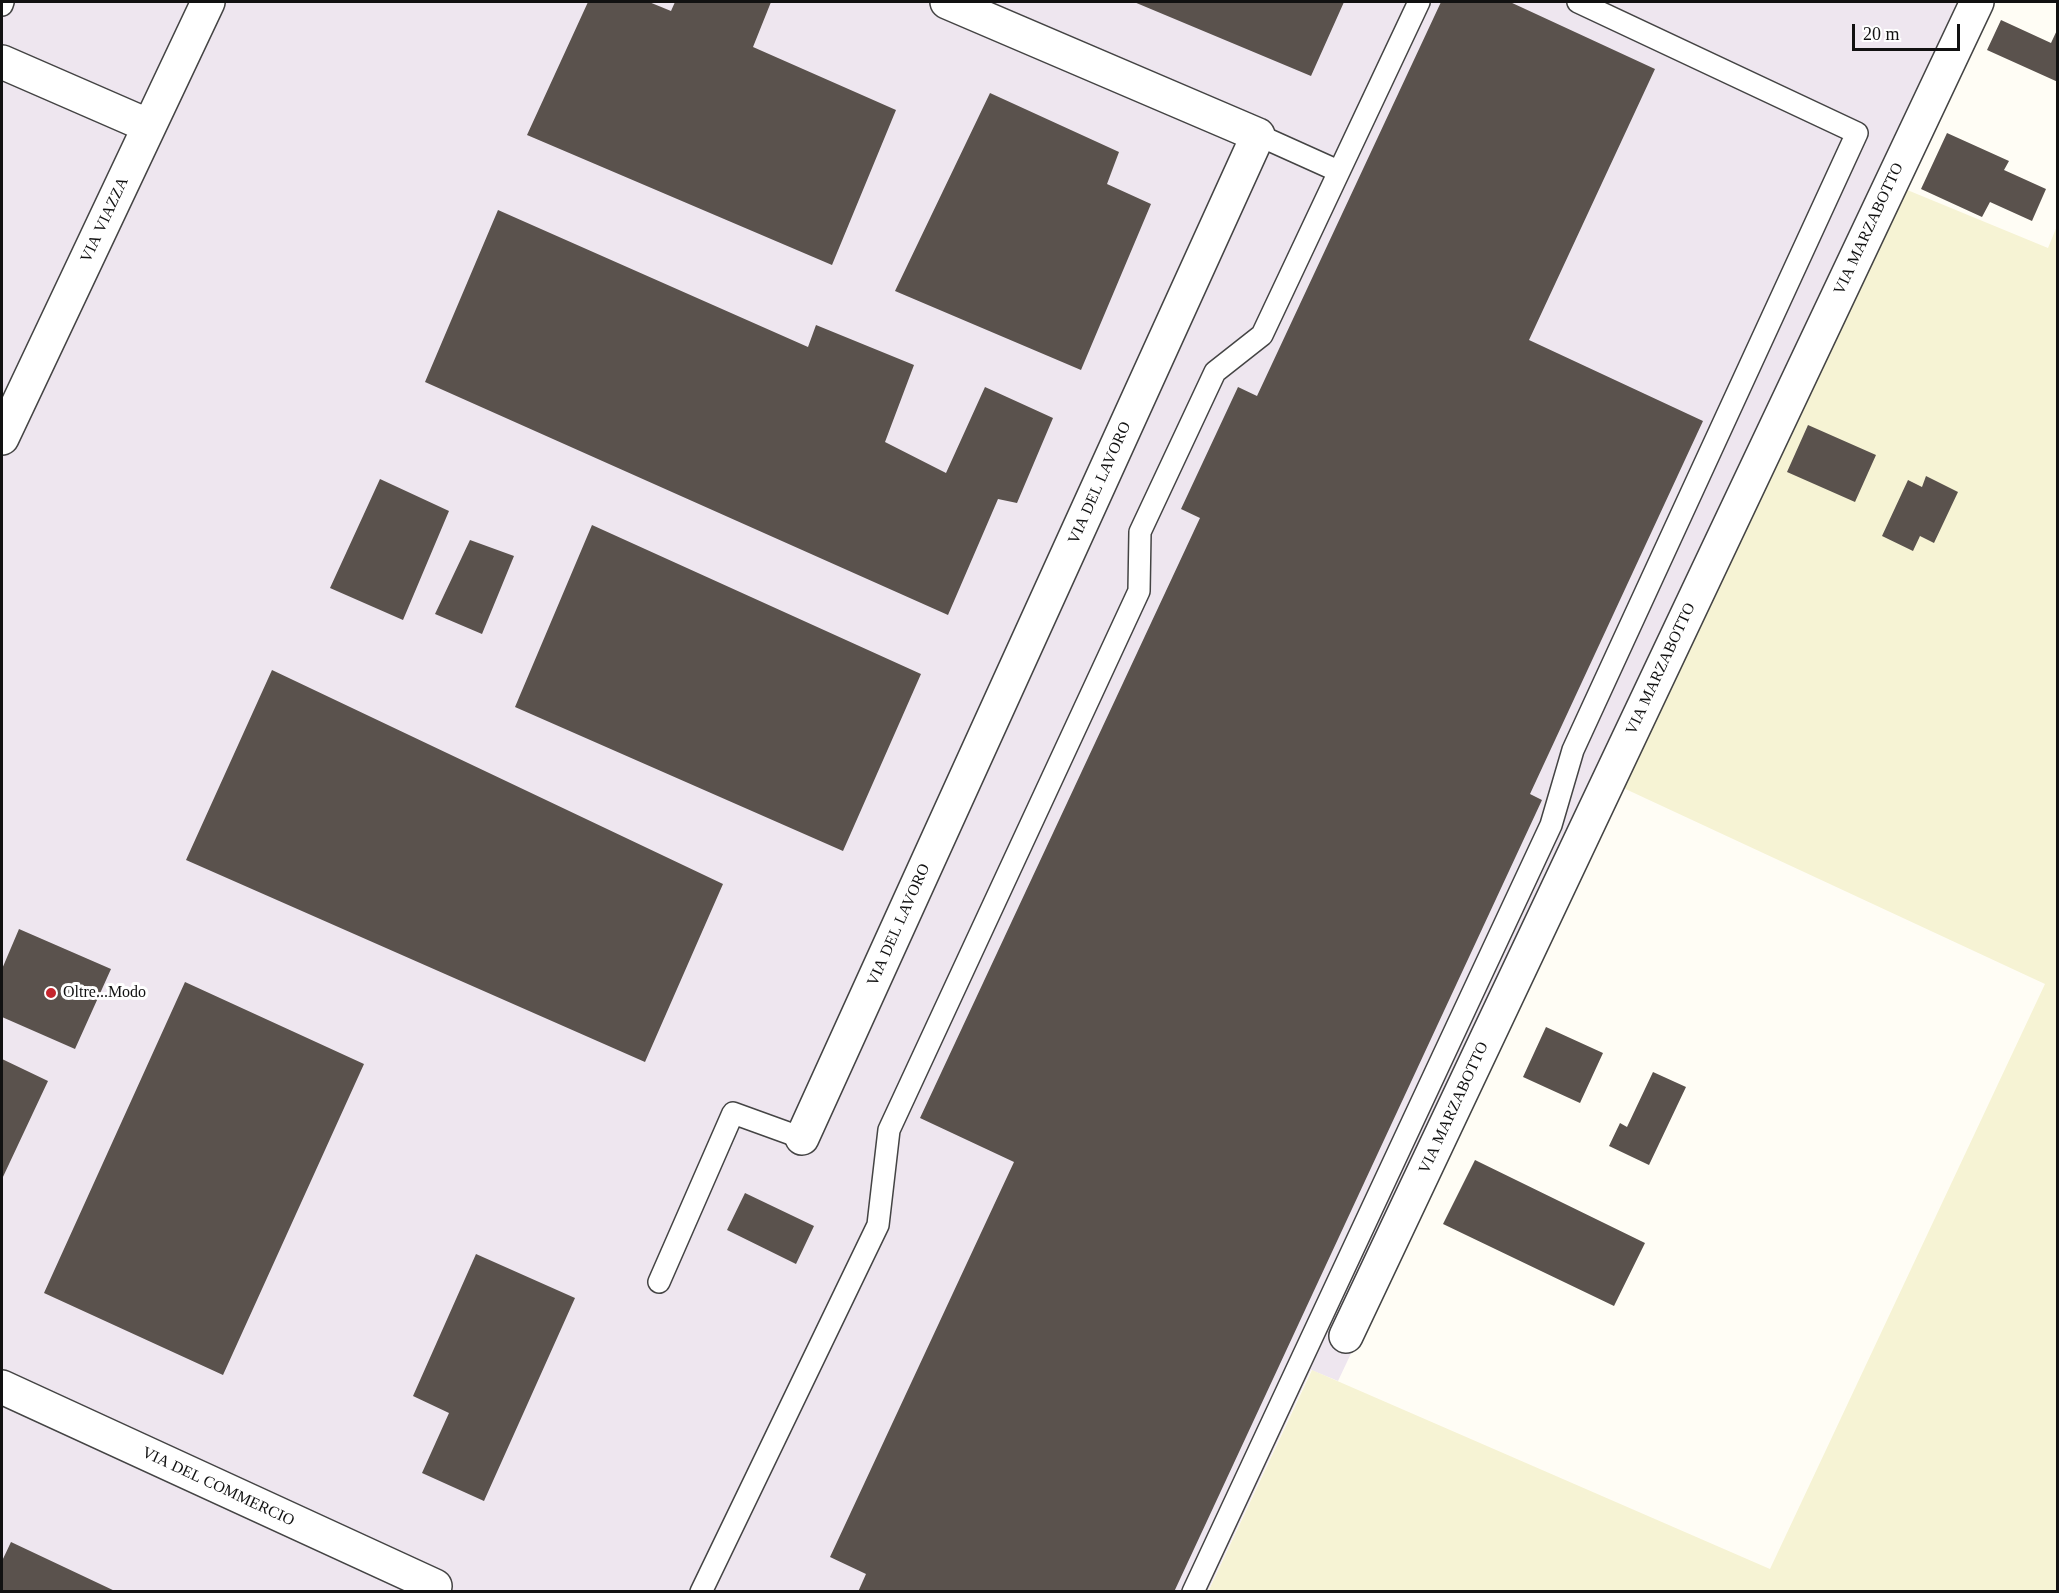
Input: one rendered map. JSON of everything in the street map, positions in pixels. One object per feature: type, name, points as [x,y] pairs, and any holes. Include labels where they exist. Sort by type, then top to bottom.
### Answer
[{"type":"street","name":"VIA VIAZZA","points":[[2,438],[208,2]]},
{"type":"street","points":[[947,2],[1258,135]]},
{"type":"street","name":"VIA MARZABOTTO","points":[[1346,1336],[1977,2]]},
{"type":"street","points":[[2,62],[149,126]]},
{"type":"street","name":"VIA DEL LAVORO","points":[[802,1138],[1258,135]]},
{"type":"street","name":"VIA DEL COMMERCIO","points":[[2,1387],[435,1586]]},
{"type":"lane","points":[[701,1592],[878,1225],[889,1130],[1139,591],[1140,532],[1215,372],[1262,335],[1419,2]]},
{"type":"lane","points":[[1193,1592],[1551,825],[1573,750],[1857,133],[1578,2]]},
{"type":"lane","points":[[1258,135],[1338,171]]},
{"type":"lane","points":[[659,1282],[733,1113],[802,1138]]},
{"type":"shaded area","points":[[2,2],[1989,2],[1338,1381],[1311,1370],[1208,1591],[2,1592]]},
{"type":"shaded area","points":[[1900,187],[2048,248],[2057,226],[2057,1591],[1208,1592],[1312,1370],[1770,1569],[2045,984],[1619,786]]},
{"type":"building","points":[[588,2],[649,2],[671,11],[675,2],[771,2],[753,47],[896,110],[832,265],[527,135]]},
{"type":"building","points":[[1134,2],[1344,2],[1311,76]]},
{"type":"building","points":[[1441,2],[1510,2],[1655,69],[1529,340],[1703,421],[1530,794],[1542,800],[1174,1592],[858,1592],[866,1574],[830,1557],[1014,1162],[920,1118],[1200,518],[1181,509],[1238,387],[1257,396]]},
{"type":"building","points":[[2001,20],[2051,43],[2058,28],[2058,82],[1987,50]]},
{"type":"building","points":[[990,93],[1119,152],[1107,184],[1151,204],[1081,370],[895,291]]},
{"type":"building","points":[[1947,133],[2009,161],[2004,170],[2046,189],[2032,221],[1990,202],[1982,217],[1921,189]]},
{"type":"building","points":[[498,210],[808,347],[816,325],[914,365],[885,442],[946,473],[985,387],[1053,418],[1017,503],[998,499],[948,615],[425,382]]},
{"type":"building","points":[[1808,425],[1876,455],[1855,502],[1787,472]]},
{"type":"building","points":[[1926,476],[1958,492],[1934,543],[1920,536],[1913,551],[1882,536],[1908,480],[1922,487]]},
{"type":"building","points":[[380,479],[449,511],[403,620],[330,588]]},
{"type":"building","points":[[592,525],[921,674],[843,851],[515,707]]},
{"type":"building","points":[[470,540],[514,556],[482,634],[435,614]]},
{"type":"building","points":[[272,670],[723,884],[645,1062],[186,860]]},
{"type":"building","name":"Oltre...Modo","points":[[19,929],[111,969],[75,1049],[2,1017],[2,969]]},
{"type":"building","points":[[185,982],[364,1064],[223,1375],[44,1293]]},
{"type":"building","points":[[1546,1027],[1603,1053],[1580,1103],[1523,1077]]},
{"type":"building","points":[[2,1059],[48,1081],[2,1179]]},
{"type":"building","points":[[1653,1072],[1686,1087],[1649,1165],[1609,1146],[1620,1123],[1627,1127]]},
{"type":"building","points":[[1475,1160],[1645,1243],[1614,1306],[1443,1224]]},
{"type":"building","points":[[745,1193],[814,1226],[796,1264],[727,1230]]},
{"type":"building","points":[[476,1254],[575,1298],[484,1501],[422,1473],[449,1413],[413,1396]]},
{"type":"building","points":[[11,1542],[117,1592],[2,1592],[2,1561]]},
{"type":"place","name":"Oltre...Modo","points":[[51,993]]}]
